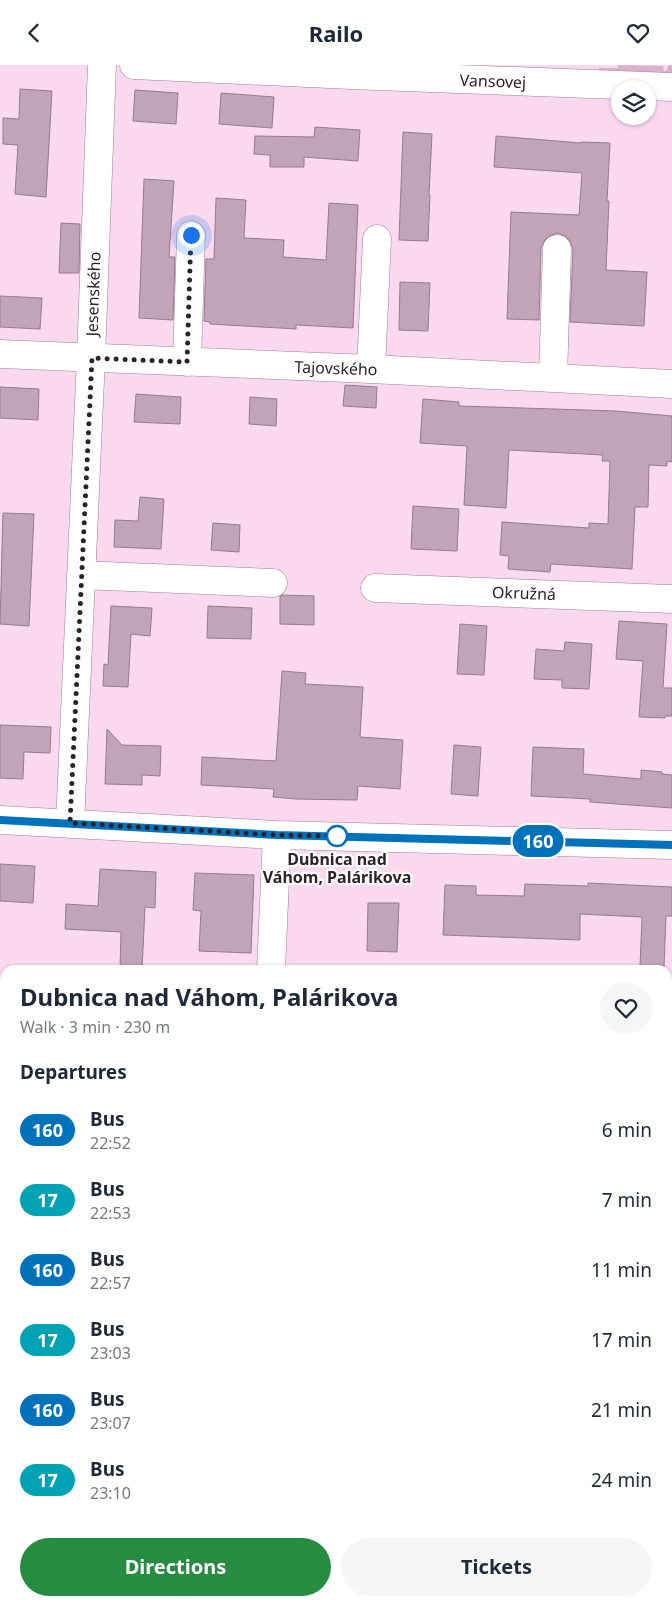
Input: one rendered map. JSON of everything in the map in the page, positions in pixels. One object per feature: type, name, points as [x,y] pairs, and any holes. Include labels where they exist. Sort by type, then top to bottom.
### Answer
[{"type":"street","name":"Jesenského","points":[[70,823],[92,358],[102,65]]},
{"type":"street","name":"Vansovej","points":[[134,65],[672,87]]},
{"type":"street","points":[[187,362],[191,235]]},
{"type":"street","points":[[371,369],[377,239]]},
{"type":"street","points":[[553,378],[557,249]]},
{"type":"street","name":"Tajovského","points":[[0,354],[371,369],[672,384]]},
{"type":"street","points":[[81,575],[273,583]]},
{"type":"street","name":"Okružná","points":[[375,588],[672,599]]},
{"type":"street","points":[[0,820],[277,835],[672,845]]},
{"type":"street","points":[[271,965],[277,835]]},
{"type":"shaded area","points":[[618,65],[663,66],[664,71],[666,71],[669,65],[672,65],[672,81],[599,77],[599,68],[618,68]]},
{"type":"building","points":[[20,89],[52,91],[46,197],[15,194],[18,145],[3,144],[3,118],[19,119]]},
{"type":"building","points":[[135,90],[178,93],[176,124],[133,121]]},
{"type":"building","points":[[221,93],[274,97],[272,128],[219,124]]},
{"type":"building","points":[[315,127],[360,130],[358,161],[304,157],[304,167],[270,167],[270,155],[254,154],[255,136],[314,137]]},
{"type":"building","points":[[403,132],[432,134],[428,241],[399,240]]},
{"type":"building","points":[[496,136],[581,143],[610,143],[606,270],[647,272],[644,326],[570,322],[573,249],[570,241],[558,233],[549,236],[541,248],[539,320],[507,319],[511,212],[579,215],[582,173],[494,167]]},
{"type":"building","points":[[144,179],[174,181],[169,257],[175,257],[173,320],[139,318]]},
{"type":"building","points":[[216,198],[246,200],[244,238],[284,240],[283,257],[326,260],[329,203],[358,205],[353,328],[296,325],[296,329],[210,324],[210,322],[204,321],[206,259],[214,259]]},
{"type":"building","points":[[61,223],[80,224],[79,273],[59,273]]},
{"type":"building","points":[[400,282],[430,283],[428,331],[399,330]]},
{"type":"building","points":[[0,296],[42,298],[40,329],[0,327]]},
{"type":"building","points":[[345,385],[377,387],[376,408],[343,406]]},
{"type":"building","points":[[0,387],[39,389],[38,420],[0,418]]},
{"type":"building","points":[[136,394],[181,397],[180,424],[134,422]]},
{"type":"building","points":[[250,397],[277,399],[276,426],[249,424]]},
{"type":"building","points":[[423,399],[459,402],[459,406],[616,411],[672,416],[672,462],[667,461],[667,466],[649,465],[648,507],[635,507],[632,569],[551,564],[550,572],[508,569],[509,556],[500,555],[502,522],[589,528],[589,523],[608,524],[610,461],[602,461],[603,455],[509,450],[506,508],[464,505],[467,446],[420,443]]},
{"type":"building","points":[[140,497],[164,499],[161,549],[114,547],[115,520],[138,521]]},
{"type":"building","points":[[413,506],[459,509],[457,551],[411,549]]},
{"type":"building","points":[[3,513],[34,514],[29,626],[0,624]]},
{"type":"building","points":[[213,523],[240,525],[239,552],[211,550]]},
{"type":"building","points":[[282,595],[314,596],[314,625],[280,624],[280,597]]},
{"type":"building","points":[[111,606],[152,608],[150,636],[131,634],[128,687],[103,686],[104,664],[108,665]]},
{"type":"building","points":[[208,606],[252,608],[251,639],[207,638]]},
{"type":"building","points":[[619,621],[667,624],[663,688],[672,688],[672,716],[665,716],[665,718],[639,717],[643,661],[616,659]]},
{"type":"building","points":[[460,624],[487,626],[484,675],[457,674]]},
{"type":"building","points":[[565,642],[592,644],[589,689],[562,688],[562,680],[534,679],[536,649],[564,651]]},
{"type":"building","points":[[282,671],[306,673],[305,684],[363,687],[360,737],[403,740],[400,789],[358,786],[357,800],[296,799],[273,797],[274,789],[201,785],[202,757],[276,761]]},
{"type":"building","points":[[0,725],[51,727],[50,753],[24,752],[23,779],[0,778]]},
{"type":"building","points":[[107,729],[122,745],[161,746],[160,776],[142,775],[142,785],[105,784]]},
{"type":"building","points":[[454,745],[481,747],[478,796],[451,794]]},
{"type":"building","points":[[533,747],[584,749],[583,774],[641,779],[641,770],[672,775],[672,808],[590,802],[590,799],[531,796]]},
{"type":"building","points":[[0,864],[35,866],[33,903],[0,901]]},
{"type":"building","points":[[100,869],[156,872],[155,908],[145,907],[142,965],[120,965],[121,932],[65,929],[66,904],[98,906]]},
{"type":"building","points":[[195,873],[254,875],[251,953],[199,951],[201,911],[193,910]]},
{"type":"building","points":[[588,883],[672,887],[672,916],[666,916],[664,965],[640,965],[642,917],[580,914],[580,940],[443,935],[445,885],[476,886],[476,895],[524,896],[525,884],[588,886]]},
{"type":"building","points":[[368,903],[399,903],[397,952],[367,951]]},
{"type":"bus line","name":"160","points":[[0,820],[277,835],[672,845]]},
{"type":"place","name":"Dubnica nad Váhom, Palárikova","points":[[337,836]]},
{"type":"route","points":[[191,235],[187,362],[92,358],[70,823],[277,835],[337,836]]}]
